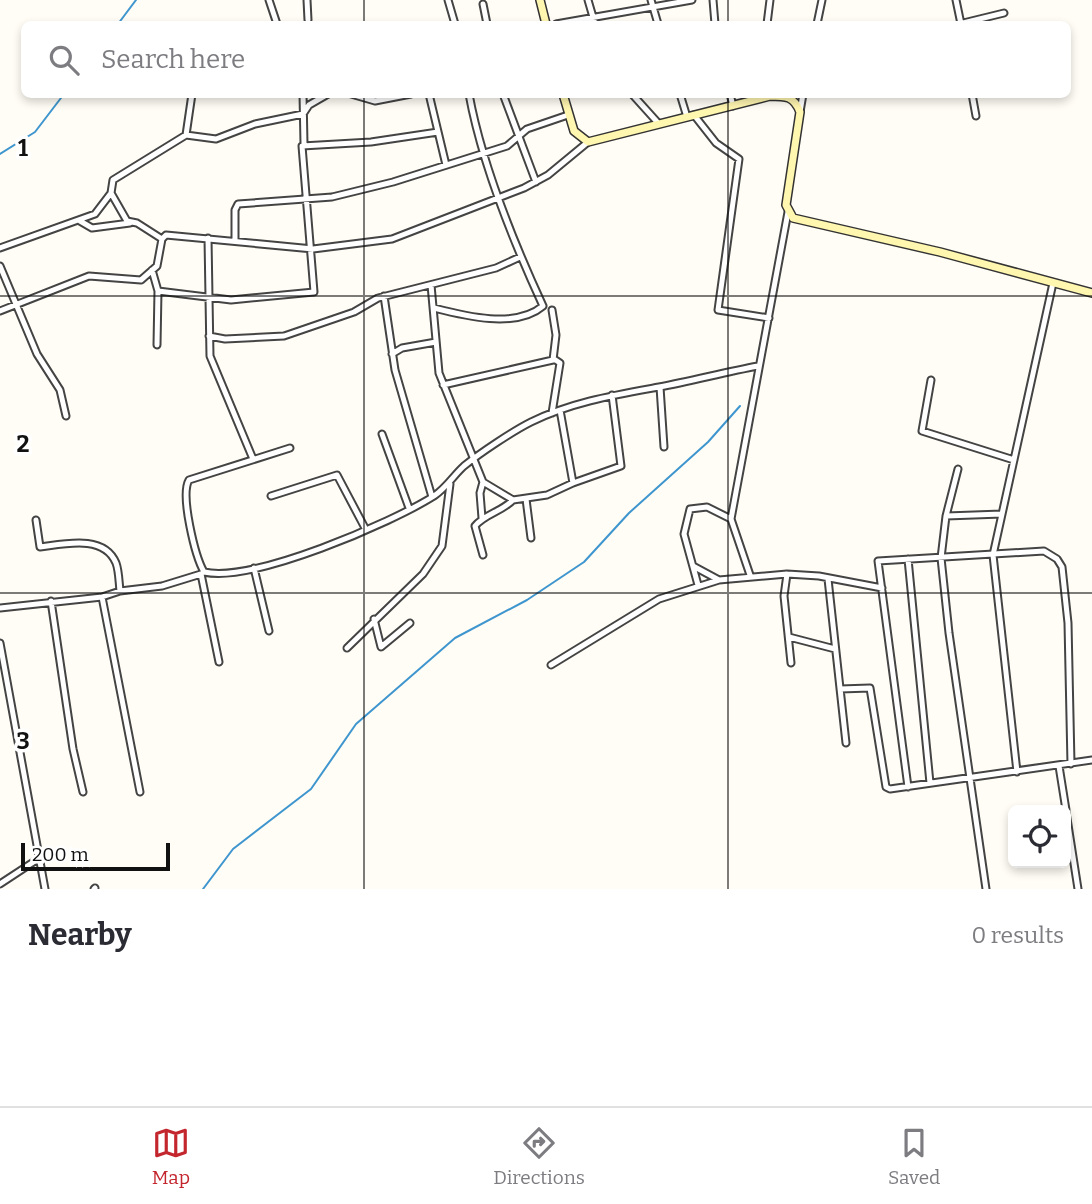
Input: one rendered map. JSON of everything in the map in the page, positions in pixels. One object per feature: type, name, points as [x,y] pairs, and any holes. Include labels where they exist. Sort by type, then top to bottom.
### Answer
[{"type":"street","points":[[269,0],[276,21]]},
{"type":"street","points":[[307,0],[308,20]]},
{"type":"street","points":[[449,0],[454,21]]},
{"type":"street","points":[[540,0],[545,21]]},
{"type":"street","points":[[588,0],[594,21]]},
{"type":"street","points":[[570,21],[651,2],[692,0]]},
{"type":"street","points":[[713,0],[715,21]]},
{"type":"street","points":[[767,21],[770,0]]},
{"type":"street","points":[[818,21],[822,0]]},
{"type":"street","points":[[956,0],[960,21]]},
{"type":"street","points":[[651,2],[657,21]]},
{"type":"street","points":[[483,4],[487,21]]},
{"type":"street","points":[[972,21],[1004,13]]},
{"type":"street","points":[[186,135],[191,98]]},
{"type":"street","points":[[158,291],[207,299],[246,299],[314,292],[313,250],[304,199],[303,98]]},
{"type":"street","points":[[0,248],[80,221],[100,211],[111,193],[113,180],[186,135],[216,139],[256,124],[303,114],[309,105],[321,98]]},
{"type":"street","points":[[365,98],[376,101],[391,98]]},
{"type":"street","points":[[430,98],[446,165]]},
{"type":"street","points":[[434,308],[464,316],[500,318],[542,308],[520,257],[485,153],[470,98]]},
{"type":"street","points":[[504,98],[517,138],[536,182]]},
{"type":"street","points":[[564,98],[574,131],[588,142]]},
{"type":"street","points":[[636,98],[659,124]]},
{"type":"street","points":[[682,98],[690,116],[716,143],[737,155],[739,159],[718,310],[769,318]]},
{"type":"street","points":[[731,98],[733,106]]},
{"type":"street","points":[[162,239],[172,235],[313,250],[392,239],[536,182],[588,142],[760,98]]},
{"type":"street","points":[[791,98],[796,101],[800,112]]},
{"type":"street","points":[[802,98],[786,205],[793,218],[1092,293]]},
{"type":"street","points":[[973,98],[976,116]]},
{"type":"street","points":[[234,240],[238,204],[344,195],[508,146],[527,130],[568,115]]},
{"type":"street","points":[[303,144],[371,142],[438,132]]},
{"type":"street","points":[[111,193],[127,221],[137,223],[162,239]]},
{"type":"street","points":[[750,575],[731,519],[788,212]]},
{"type":"street","points":[[80,221],[92,228],[137,223]]},
{"type":"street","points":[[208,238],[210,356],[253,459]]},
{"type":"street","points":[[0,311],[89,276],[141,280],[157,266],[162,239]]},
{"type":"street","points":[[209,336],[225,339],[284,336],[354,312],[384,296],[496,268],[520,257]]},
{"type":"street","points":[[0,266],[37,354],[60,390],[66,416]]},
{"type":"street","points":[[152,271],[158,291],[157,345]]},
{"type":"street","points":[[1017,772],[993,555],[1053,283]]},
{"type":"street","points":[[431,285],[443,385],[483,482],[513,500],[526,499],[547,495],[621,466],[612,395]]},
{"type":"street","points":[[384,296],[392,354],[432,497]]},
{"type":"street","points":[[552,310],[556,335],[554,359]]},
{"type":"street","points":[[392,354],[402,348],[436,342]]},
{"type":"street","points":[[443,385],[554,359],[560,363],[552,412]]},
{"type":"street","points":[[0,608],[102,597],[120,591],[162,586],[202,573],[291,561],[432,497],[450,484],[458,472],[474,460],[529,423],[552,412],[612,395],[758,366]]},
{"type":"street","points":[[931,380],[922,431],[1014,460]]},
{"type":"street","points":[[660,387],[664,447]]},
{"type":"street","points":[[560,410],[573,483]]},
{"type":"street","points":[[382,434],[409,508]]},
{"type":"street","points":[[219,662],[186,503],[186,484],[290,448]]},
{"type":"street","points":[[958,469],[946,516],[941,558],[986,889]]},
{"type":"street","points":[[271,496],[337,475],[365,528]]},
{"type":"street","points":[[482,518],[480,493],[483,482]]},
{"type":"street","points":[[347,648],[423,574],[442,546],[450,484]]},
{"type":"street","points":[[526,499],[531,538]]},
{"type":"street","points":[[483,555],[475,531],[477,523],[482,518],[504,510],[513,500]]},
{"type":"street","points":[[698,585],[684,534],[690,509],[707,507],[731,519]]},
{"type":"street","points":[[946,516],[1002,514]]},
{"type":"street","points":[[36,520],[40,547],[86,543],[105,550],[116,563],[120,591]]},
{"type":"street","points":[[908,786],[878,561],[1044,551],[1057,559],[1062,567],[1068,623],[1071,764]]},
{"type":"street","points":[[908,559],[930,783]]},
{"type":"street","points":[[693,566],[719,580]]},
{"type":"street","points":[[254,568],[269,631]]},
{"type":"street","points":[[551,665],[659,598],[719,580],[750,575],[787,575],[882,588]]},
{"type":"street","points":[[787,575],[784,596],[791,663]]},
{"type":"street","points":[[828,579],[846,743]]},
{"type":"street","points":[[102,597],[140,792]]},
{"type":"street","points":[[51,601],[73,748],[83,792]]},
{"type":"street","points":[[374,619],[381,646],[410,623]]},
{"type":"street","points":[[789,637],[835,649]]},
{"type":"street","points":[[0,643],[22,751],[45,889]]},
{"type":"street","points":[[840,690],[870,688],[886,787],[891,789],[1092,761]]},
{"type":"street","points":[[1059,766],[1065,805]]},
{"type":"street","points":[[1071,844],[1078,889]]},
{"type":"street","points":[[0,884],[38,859]]},
{"type":"waterway","points":[[120,21],[136,0]]},
{"type":"waterway","points":[[0,154],[35,132],[61,98]]},
{"type":"waterway","points":[[203,889],[233,849],[311,789],[356,724],[455,638],[527,600],[584,562],[629,513],[708,442],[740,406]]}]
